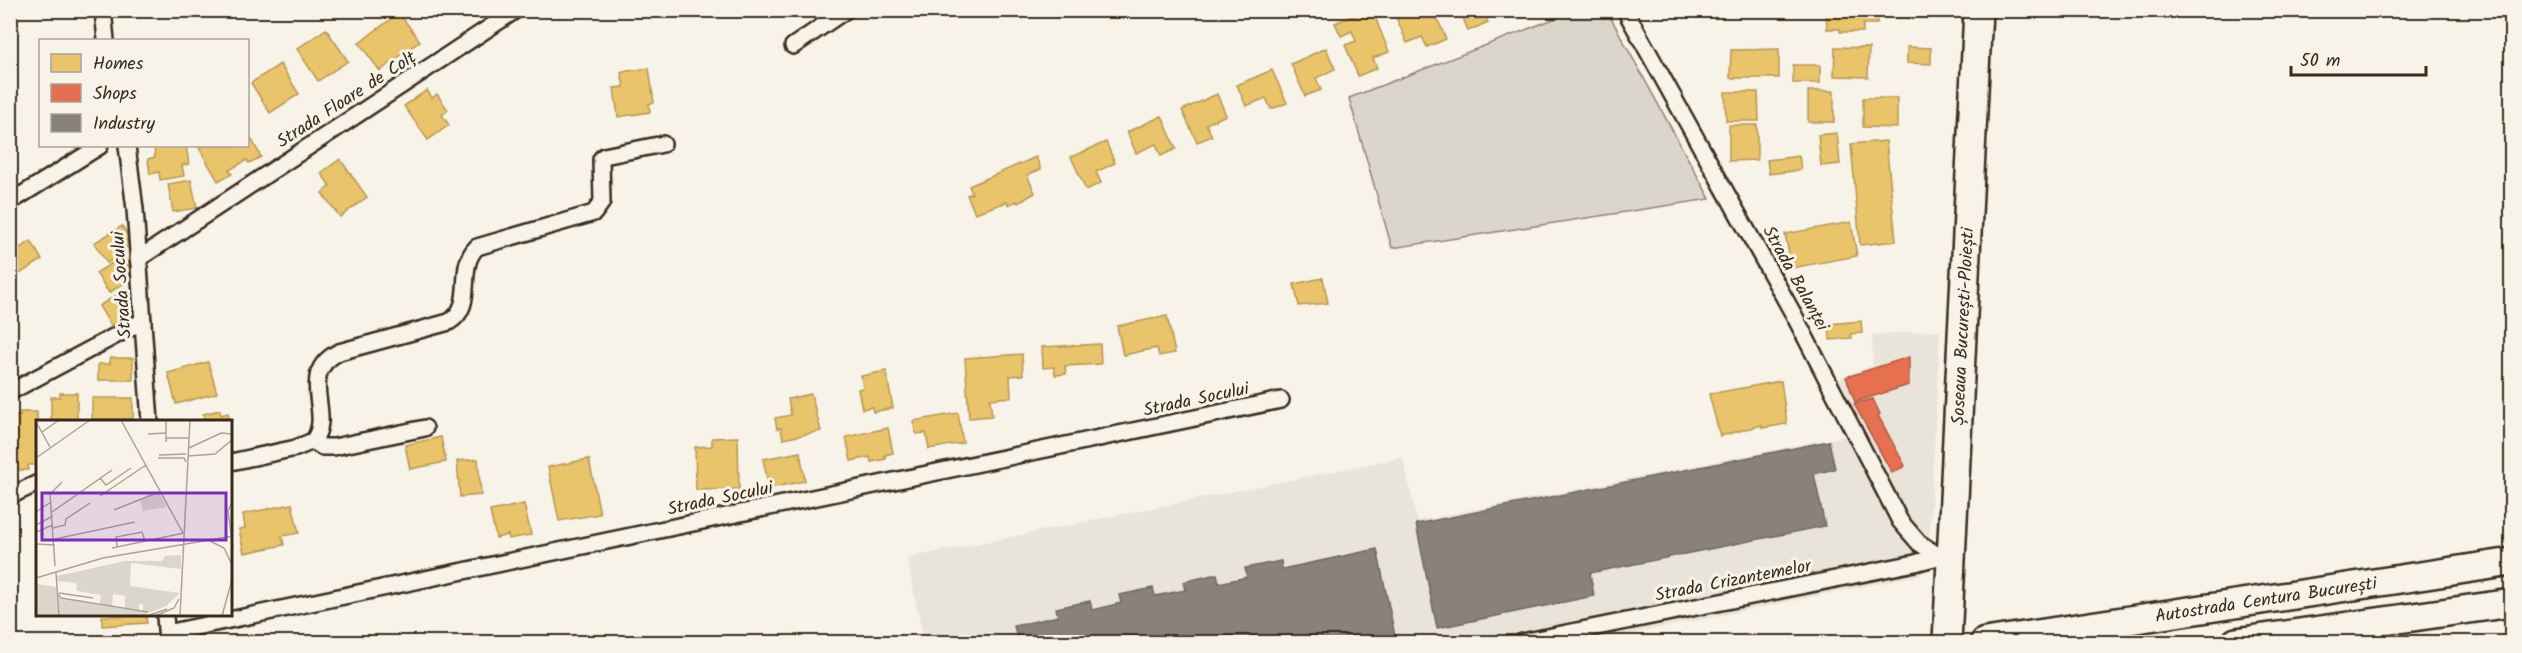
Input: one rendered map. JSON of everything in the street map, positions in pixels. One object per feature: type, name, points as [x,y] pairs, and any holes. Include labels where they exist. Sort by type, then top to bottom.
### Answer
[{"type":"highway","name":"Șoseaua București-Ploiești","points":[[1947,642],[1945,555],[1978,10]]},
{"type":"highway","name":"Șoseaua București-Ploiești","points":[[1965,642],[1995,10]]},
{"type":"highway","name":"Autostrada Centura București","points":[[1985,642],[2511,562]]},
{"type":"highway","points":[[2236,642],[2511,603]]},
{"type":"street","points":[[103,10],[106,39]]},
{"type":"street","name":"Strada Floare de Colț","points":[[138,259],[516,10]]},
{"type":"street","points":[[793,46],[846,10]]},
{"type":"street","name":"Strada Balanței","points":[[1625,10],[1795,317],[1900,521],[1919,543],[1945,555]]},
{"type":"street","points":[[232,462],[296,448],[313,441],[319,429],[318,378],[320,366],[327,358],[339,352],[449,322],[464,306],[467,260],[477,247],[594,213],[602,202],[601,159],[604,156],[663,144]]},
{"type":"street","points":[[10,202],[98,147]]},
{"type":"street","name":"Strada Socului","points":[[127,147],[150,420]]},
{"type":"street","points":[[10,392],[143,321]]},
{"type":"street","name":"Strada Socului","points":[[165,617],[167,638],[1281,400]]},
{"type":"street","points":[[313,441],[322,447],[334,447],[425,428]]},
{"type":"street","points":[[10,495],[36,484]]},
{"type":"street","name":"Strada Crizantemelor","points":[[1522,642],[1945,555]]},
{"type":"shaded area","points":[[1577,10],[1607,11],[1710,199],[1392,248],[1349,98]]},
{"type":"shaded area","points":[[1940,330],[1928,569],[1919,575],[1590,642],[924,642],[907,558],[1403,457],[1417,521],[1845,436],[1866,431],[1837,379],[1873,366],[1872,335]]},
{"type":"building: Homes","points":[[785,10],[798,10],[789,17]]},
{"type":"building: Homes","points":[[1393,10],[1422,10],[1423,12],[1434,10],[1446,39],[1427,47],[1422,37],[1407,43]]},
{"type":"building: Homes","points":[[1460,10],[1488,10],[1484,12],[1488,22],[1468,31]]},
{"type":"building: Homes","points":[[1826,10],[1877,10],[1877,24],[1863,24],[1863,32],[1840,32],[1840,29],[1827,29]]},
{"type":"building: Homes","points":[[1896,10],[1936,10],[1936,18],[1896,18]]},
{"type":"building: Homes","points":[[1373,12],[1389,52],[1373,58],[1377,68],[1358,76],[1345,45],[1356,41],[1352,31],[1341,36],[1335,23],[1360,13],[1362,17]]},
{"type":"building: Homes","points":[[399,13],[420,41],[380,71],[359,43]]},
{"type":"building: Homes","points":[[326,29],[348,61],[318,81],[297,49]]},
{"type":"building: Homes","points":[[1835,47],[1869,48],[1868,77],[1834,76]]},
{"type":"building: Homes","points":[[1907,47],[1931,48],[1931,64],[1907,63]]},
{"type":"building: Homes","points":[[1326,48],[1335,69],[1316,78],[1321,90],[1305,96],[1291,64]]},
{"type":"building: Homes","points":[[1779,49],[1779,78],[1730,78],[1731,50]]},
{"type":"building: Homes","points":[[280,64],[299,94],[270,113],[251,83]]},
{"type":"building: Homes","points":[[1793,65],[1820,65],[1820,83],[1793,83]]},
{"type":"building: Homes","points":[[649,68],[654,103],[649,104],[650,112],[618,117],[614,88],[624,87],[621,72]]},
{"type":"building: Homes","points":[[1272,70],[1287,103],[1271,109],[1266,98],[1246,106],[1237,85]]},
{"type":"building: Homes","points":[[427,90],[432,98],[437,94],[448,110],[442,115],[449,125],[428,140],[404,106]]},
{"type":"building: Homes","points":[[1808,91],[1834,91],[1834,122],[1808,122]]},
{"type":"building: Homes","points":[[1725,92],[1758,92],[1759,121],[1726,121]]},
{"type":"building: Homes","points":[[1217,94],[1226,115],[1206,124],[1212,136],[1197,142],[1182,110]]},
{"type":"building: Homes","points":[[1863,98],[1897,98],[1897,128],[1863,127]]},
{"type":"building: Homes","points":[[1162,116],[1176,149],[1161,156],[1156,144],[1136,153],[1127,132]]},
{"type":"building: Homes","points":[[1729,125],[1757,125],[1757,160],[1729,161]]},
{"type":"building: Homes","points":[[1837,133],[1840,164],[1821,166],[1818,135]]},
{"type":"building: Homes","points":[[249,134],[261,157],[249,163],[247,160],[229,170],[232,174],[218,181],[199,147],[249,147]]},
{"type":"building: Homes","points":[[1886,141],[1896,241],[1860,245],[1851,144]]},
{"type":"building: Homes","points":[[1106,142],[1115,163],[1096,172],[1101,183],[1086,190],[1071,157]]},
{"type":"building: Homes","points":[[186,147],[189,164],[182,165],[184,176],[160,180],[159,172],[150,174],[148,159],[155,157],[154,148]]},
{"type":"building: Homes","points":[[1799,156],[1801,170],[1769,174],[1767,160]]},
{"type":"building: Homes","points":[[1036,157],[1041,169],[1027,175],[1035,193],[1018,203],[1017,201],[1008,205],[1007,202],[975,213],[967,195],[972,193],[969,186]]},
{"type":"building: Homes","points":[[340,159],[367,197],[340,217],[322,193],[330,186],[321,173]]},
{"type":"building: Homes","points":[[191,180],[197,208],[173,212],[168,184]]},
{"type":"building: Homes","points":[[1851,222],[1857,256],[1792,268],[1785,234]]},
{"type":"building: Homes","points":[[122,226],[130,238],[126,240],[130,246],[123,249],[125,252],[107,263],[94,243]]},
{"type":"building: Homes","points":[[31,241],[42,260],[10,280],[10,254]]},
{"type":"building: Homes","points":[[123,256],[131,269],[128,270],[131,276],[109,293],[96,273]]},
{"type":"building: Homes","points":[[1323,278],[1328,303],[1299,306],[1294,284]]},
{"type":"building: Homes","points":[[126,289],[134,301],[131,303],[134,309],[128,312],[130,315],[111,326],[99,306]]},
{"type":"building: Homes","points":[[1167,316],[1175,353],[1159,356],[1157,348],[1123,355],[1117,326]]},
{"type":"building: Homes","points":[[1861,321],[1862,333],[1851,334],[1852,338],[1830,340],[1829,324]]},
{"type":"building: Homes","points":[[1100,344],[1101,364],[1065,366],[1066,374],[1055,375],[1054,367],[1043,368],[1042,347]]},
{"type":"building: Homes","points":[[1022,354],[1023,375],[1010,376],[1011,397],[990,399],[992,416],[969,418],[965,358]]},
{"type":"building: Homes","points":[[110,358],[133,358],[133,380],[98,380],[98,364],[110,364]]},
{"type":"building: Homes","points":[[208,362],[217,393],[176,404],[168,373]]},
{"type":"building: Homes","points":[[886,371],[893,408],[873,412],[872,407],[862,409],[858,389],[863,388],[861,376]]},
{"type":"building: Homes","points":[[1781,381],[1787,424],[1762,428],[1762,425],[1720,436],[1709,394]]},
{"type":"building: Homes","points":[[60,393],[77,393],[77,420],[51,420],[51,397],[60,397]]},
{"type":"building: Homes","points":[[811,394],[821,431],[783,439],[781,428],[777,429],[775,418],[791,415],[788,399]]},
{"type":"building: Homes","points":[[92,398],[133,398],[133,419],[92,419]]},
{"type":"building: Homes","points":[[220,410],[221,415],[228,413],[230,420],[201,420],[204,419],[203,414]]},
{"type":"building: Homes","points":[[20,412],[37,412],[36,465],[28,465],[28,470],[11,470],[11,416],[20,416]]},
{"type":"building: Homes","points":[[958,413],[963,443],[929,449],[926,433],[916,434],[913,421]]},
{"type":"building: Homes","points":[[888,428],[893,453],[885,455],[886,459],[871,462],[870,457],[851,461],[846,437]]},
{"type":"building: Homes","points":[[441,437],[446,462],[410,469],[405,445]]},
{"type":"building: Homes","points":[[738,437],[739,489],[696,490],[695,447],[712,446],[712,438]]},
{"type":"building: Homes","points":[[800,452],[805,481],[769,488],[763,459]]},
{"type":"building: Homes","points":[[478,459],[481,495],[460,497],[457,461]]},
{"type":"building: Homes","points":[[589,459],[600,514],[559,521],[548,467]]},
{"type":"building: Homes","points":[[292,504],[299,533],[282,536],[284,545],[244,553],[239,529],[245,528],[243,514]]},
{"type":"building: Homes","points":[[524,504],[531,535],[509,539],[508,535],[496,538],[490,511]]},
{"type":"building: Homes","points":[[102,617],[146,617],[147,623],[102,626]]},
{"type":"building: Shops","points":[[1909,357],[1909,385],[1855,402],[1846,377]]},
{"type":"building: Shops","points":[[1873,399],[1880,414],[1878,415],[1905,466],[1892,473],[1854,404]]},
{"type":"building: Industry","points":[[1829,441],[1835,469],[1814,474],[1825,526],[1590,573],[1594,596],[1437,628],[1416,524]]},
{"type":"building: Industry","points":[[1377,549],[1395,636],[1366,642],[1018,642],[1014,626],[1058,616],[1056,608],[1090,601],[1092,610],[1121,603],[1119,595],[1153,588],[1155,596],[1185,590],[1183,582],[1217,574],[1219,583],[1247,577],[1245,568],[1281,561],[1282,569]]}]
